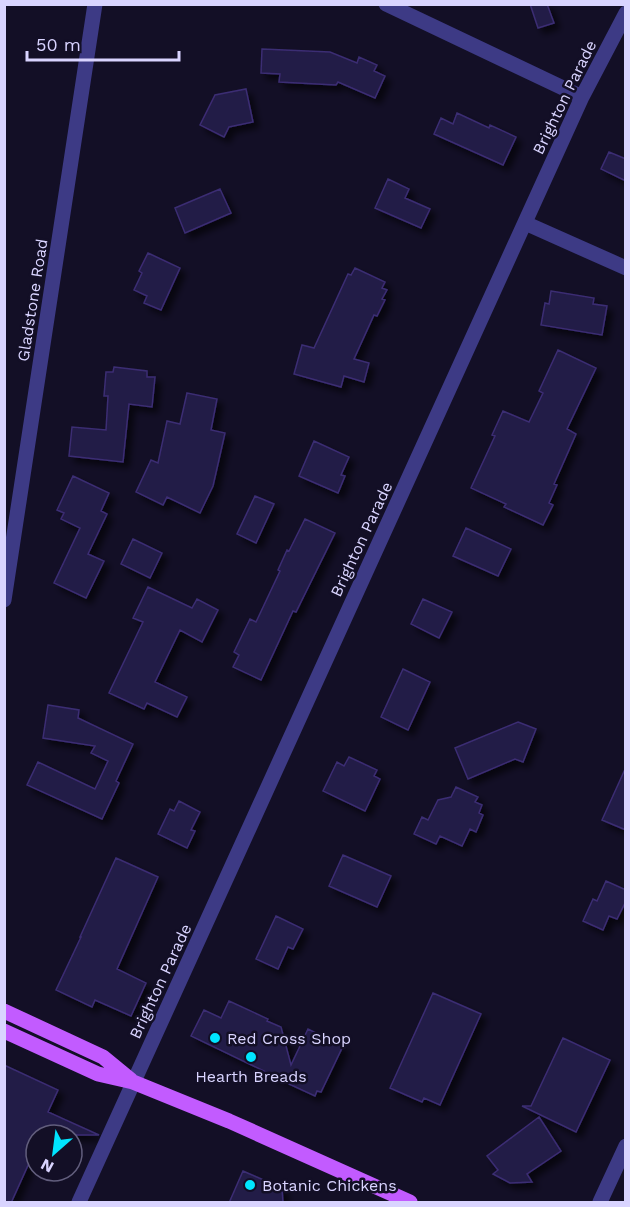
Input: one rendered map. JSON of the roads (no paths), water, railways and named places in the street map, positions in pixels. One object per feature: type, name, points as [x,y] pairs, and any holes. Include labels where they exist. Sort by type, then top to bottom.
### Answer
[{"type":"main road","points":[[4,1011],[103,1057],[133,1082]]},
{"type":"main road","points":[[4,1031],[98,1074],[133,1082],[229,1121],[410,1203]]},
{"type":"street","name":"Gladstone Road","points":[[4,600],[95,4]]},
{"type":"street","points":[[386,4],[582,97]]},
{"type":"street","name":"Brighton Parade","points":[[79,1203],[582,97],[626,13]]},
{"type":"street","points":[[525,223],[626,268]]},
{"type":"street","points":[[600,1203],[626,1146]]},
{"type":"place","name":"Red Cross Shop","points":[[215,1038]]},
{"type":"place","name":"Hearth Breads","points":[[251,1057]]},
{"type":"place","name":"Botanic Chickens","points":[[250,1185]]}]
